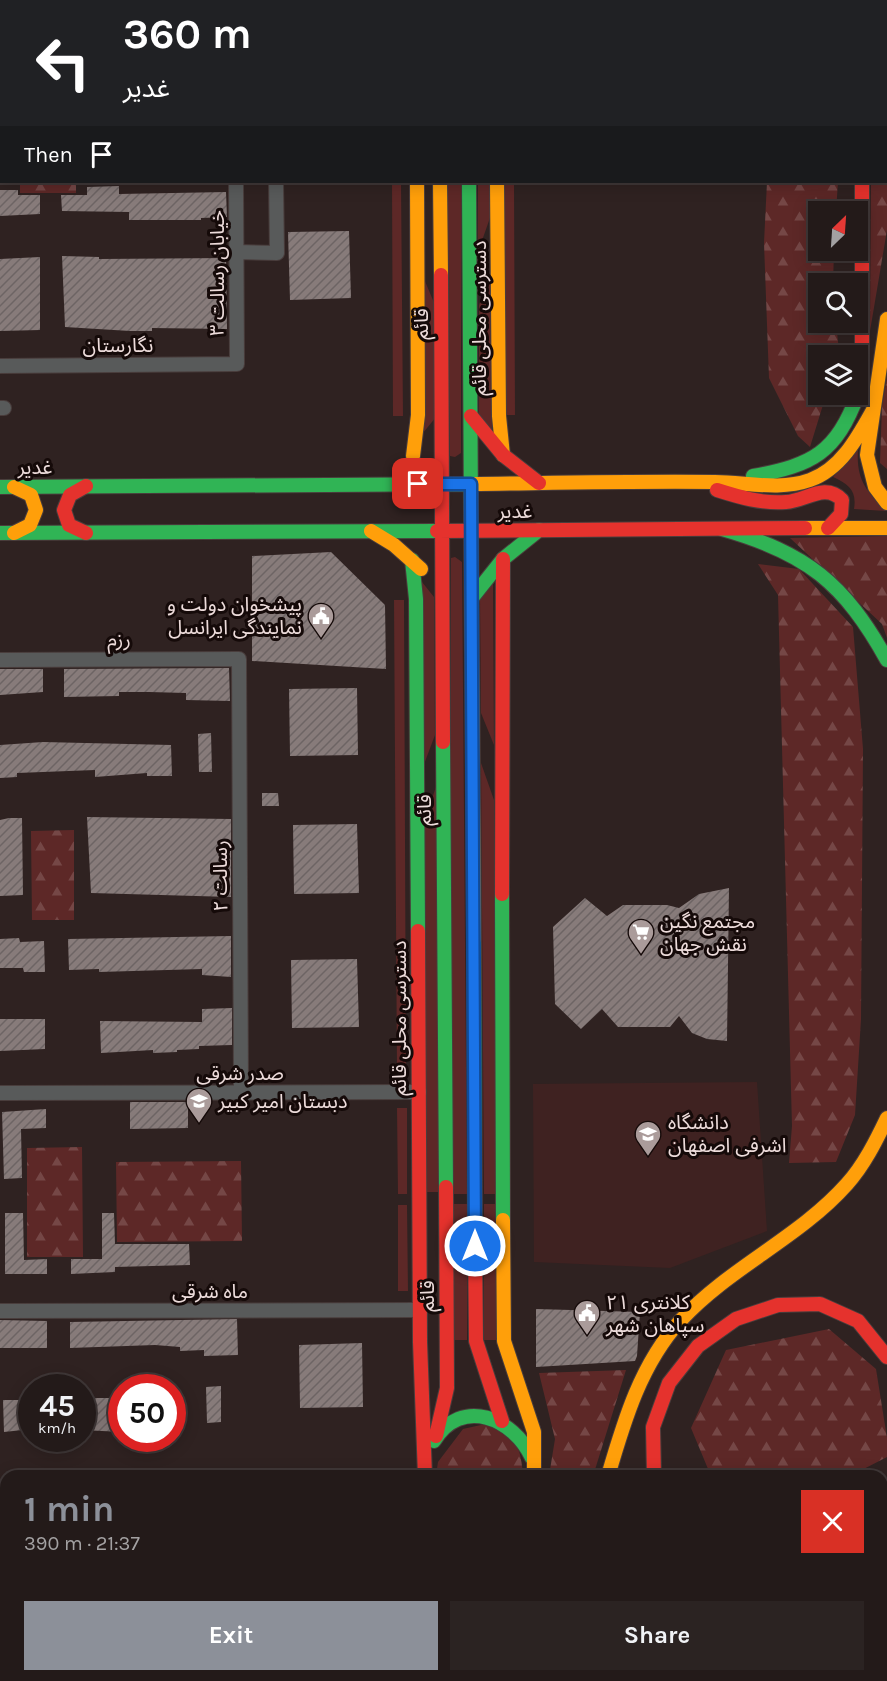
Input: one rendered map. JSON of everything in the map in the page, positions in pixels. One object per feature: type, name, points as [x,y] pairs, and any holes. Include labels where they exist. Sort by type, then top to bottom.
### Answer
[{"type":"main road","points":[[404,463],[418,415],[417,183]]},
{"type":"main road","name":"قائم","points":[[426,1470],[447,1388],[440,183]]},
{"type":"main road","points":[[469,183],[476,1341],[502,1421],[525,1442],[532,1458],[534,1470]]},
{"type":"main road","name":"دسترسی محلی قائم","points":[[497,183],[499,416],[503,455]]},
{"type":"main road","points":[[862,183],[862,345]]},
{"type":"main road","points":[[417,213],[441,311]]},
{"type":"main road","points":[[470,311],[498,214]]},
{"type":"main road","points":[[887,319],[867,455],[870,477],[878,495],[887,503]]},
{"type":"main road","points":[[717,482],[796,469],[816,459],[842,428],[853,405]]},
{"type":"main road","points":[[717,482],[788,486],[803,484],[818,477],[853,447],[873,410]]},
{"type":"main road","points":[[370,484],[404,463],[441,416]]},
{"type":"main road","points":[[471,416],[503,455],[539,483]]},
{"type":"main road","points":[[441,445],[444,458],[452,462],[467,456],[471,446]]},
{"type":"main road","points":[[698,482],[750,501],[798,501],[825,491],[837,494],[842,500],[841,514],[828,528]]},
{"type":"main road","name":"غدیر","points":[[7,487],[717,482]]},
{"type":"main road","points":[[86,486],[72,491],[64,503],[63,510],[68,524],[79,532],[86,533]]},
{"type":"main road","points":[[7,487],[27,491],[33,496],[37,510],[33,524],[21,532],[7,533]]},
{"type":"main road","name":"غدیر","points":[[7,533],[887,528]]},
{"type":"main road","points":[[722,529],[786,551],[810,566],[859,613],[887,660]]},
{"type":"main road","points":[[472,598],[503,559],[539,530]]},
{"type":"main road","points":[[370,531],[394,545],[412,560],[442,597]]},
{"type":"main road","points":[[442,568],[444,557],[458,553],[468,558],[472,569]]},
{"type":"main road","points":[[503,559],[501,801],[504,1341],[534,1432],[534,1470]]},
{"type":"main road","name":"دسترسی محلی قائم","points":[[412,560],[416,599],[420,1310],[426,1470]]},
{"type":"main road","points":[[472,706],[501,801]]},
{"type":"main road","points":[[417,825],[443,729]]},
{"type":"main road","points":[[610,1470],[624,1421],[641,1380],[659,1347],[698,1302],[831,1203],[855,1177],[872,1152],[887,1118]]},
{"type":"main road","points":[[420,1223],[446,1315]]},
{"type":"main road","points":[[653,1470],[649,1437],[659,1403],[684,1359],[704,1339],[723,1325],[770,1306],[798,1303],[817,1305],[857,1321],[872,1334],[887,1357]]},
{"type":"main road","points":[[436,1436],[454,1422],[466,1418],[478,1416],[502,1421]]},
{"type":"street","name":"خیابان رسالت ۳","points":[[236,183],[237,364]]},
{"type":"street","points":[[237,252],[277,253],[276,183]]},
{"type":"street","name":"نگارستان","points":[[0,366],[237,364]]},
{"type":"street","name":"رزم","points":[[0,660],[239,659]]},
{"type":"street","name":"رسالت ۲","points":[[239,659],[241,1092]]},
{"type":"street","name":"صدر شرقی","points":[[0,1093],[419,1092]]},
{"type":"street","name":"ماه شرقی","points":[[0,1311],[420,1310]]},
{"type":"shaded area","name":"دانشگاه اشرفی اصفهان","points":[[757,1082],[767,1231],[670,1268],[534,1262],[533,1084]]},
{"type":"green space","points":[[20,183],[76,183],[76,193],[20,193]]},
{"type":"green space","points":[[392,183],[401,183],[403,416],[393,416]]},
{"type":"green space","points":[[445,183],[461,183],[461,453],[455,457],[450,456]]},
{"type":"green space","points":[[478,183],[491,183],[491,215],[478,252]]},
{"type":"green space","points":[[504,183],[514,183],[515,415],[506,415]]},
{"type":"green space","points":[[767,183],[838,183],[837,201],[808,201],[808,261],[834,261],[833,273],[808,273],[808,333],[837,333],[838,345],[808,345],[808,405],[823,405],[810,447],[798,436],[769,378],[764,243]]},
{"type":"green space","points":[[871,183],[887,183],[887,230],[870,331]]},
{"type":"green space","points":[[491,273],[492,432],[479,417],[479,305]]},
{"type":"green space","points":[[422,274],[435,305],[436,417],[423,433]]},
{"type":"green space","points":[[887,377],[887,469],[880,463],[882,406]]},
{"type":"green space","points":[[858,449],[859,469],[864,484],[886,511],[854,509],[855,503],[851,489],[833,477]]},
{"type":"green space","points":[[887,536],[887,638],[882,624],[790,538]]},
{"type":"green space","points":[[455,557],[462,562],[467,1194],[451,1194],[451,558]]},
{"type":"green space","points":[[758,564],[799,569],[853,627],[863,749],[861,1019],[855,1115],[836,1162],[789,1163],[792,1126],[778,595]]},
{"type":"green space","points":[[422,582],[434,597],[435,735],[423,767]]},
{"type":"green space","points":[[493,582],[494,745],[481,713],[480,598]]},
{"type":"green space","points":[[394,600],[404,600],[406,1074],[397,1074]]},
{"type":"green space","points":[[481,763],[494,800],[496,1194],[484,1194]]},
{"type":"green space","points":[[437,784],[439,1192],[426,1192],[424,822]]},
{"type":"green space","points":[[74,830],[74,920],[32,920],[31,831]]},
{"type":"green space","points":[[397,1108],[407,1108],[407,1194],[398,1194]]},
{"type":"green space","points":[[82,1147],[83,1257],[27,1257],[27,1148]]},
{"type":"green space","points":[[241,1161],[242,1241],[117,1242],[116,1162]]},
{"type":"green space","points":[[451,1204],[467,1204],[467,1340],[451,1340]]},
{"type":"green space","points":[[484,1204],[496,1204],[497,1340],[484,1340]]},
{"type":"green space","points":[[398,1205],[407,1205],[408,1291],[398,1291]]},
{"type":"green space","points":[[829,1329],[876,1369],[887,1438],[887,1457],[862,1470],[708,1470],[691,1428],[726,1350]]},
{"type":"green space","points":[[626,1370],[595,1470],[550,1470],[555,1439],[539,1373]]},
{"type":"green space","points":[[490,1423],[506,1433],[519,1450],[522,1470],[437,1470],[438,1462],[463,1429]]},
{"type":"building","points":[[119,186],[119,194],[226,192],[227,217],[201,218],[201,220],[129,220],[129,212],[62,211],[61,195],[87,195],[87,187]]},
{"type":"building","points":[[0,190],[18,190],[18,195],[40,195],[40,214],[0,216]]},
{"type":"building","points":[[349,231],[351,298],[290,300],[288,232]]},
{"type":"building","points":[[62,256],[99,257],[99,259],[226,258],[227,329],[152,328],[152,331],[130,331],[65,327]]},
{"type":"building","points":[[40,257],[40,330],[0,331],[0,259]]},
{"type":"building","points":[[331,552],[385,605],[386,669],[252,661],[252,556]]},
{"type":"building","points":[[229,668],[230,701],[186,700],[186,693],[149,692],[119,692],[119,696],[64,697],[64,669]]},
{"type":"building","points":[[0,669],[43,669],[43,692],[0,695]]},
{"type":"building","points":[[357,688],[358,755],[290,756],[289,689]]},
{"type":"building","points":[[211,733],[212,772],[199,772],[198,734]]},
{"type":"building","points":[[43,742],[171,745],[172,776],[147,776],[147,773],[95,777],[95,770],[17,773],[17,777],[0,778],[0,745]]},
{"type":"building","points":[[262,793],[278,793],[279,806],[262,806]]},
{"type":"building","points":[[87,817],[231,819],[231,897],[91,893]]},
{"type":"building","points":[[22,818],[23,895],[0,896],[0,820]]},
{"type":"building","points":[[357,824],[359,893],[294,894],[293,825]]},
{"type":"building","name":"مجتمع نگین نقش جهان","points":[[729,888],[727,1041],[707,1039],[692,1033],[679,1016],[670,1027],[618,1027],[602,1009],[581,1029],[555,1004],[553,927],[585,898],[607,916],[623,905],[667,905],[679,908],[699,894]]},
{"type":"building","points":[[231,936],[231,977],[202,975],[202,969],[99,972],[99,969],[69,970],[68,939]]},
{"type":"building","points":[[19,938],[20,942],[44,941],[45,972],[24,972],[23,968],[0,968],[0,939]]},
{"type":"building","points":[[357,959],[359,1027],[292,1028],[291,960]]},
{"type":"building","points":[[232,1008],[232,1045],[199,1046],[199,1049],[177,1050],[177,1052],[153,1053],[153,1050],[101,1053],[100,1021],[202,1022],[202,1009]]},
{"type":"building","points":[[0,1019],[45,1019],[45,1049],[0,1051]]},
{"type":"building","points":[[130,1102],[188,1102],[188,1128],[130,1129]]},
{"type":"building","points":[[46,1109],[46,1128],[21,1129],[22,1178],[4,1179],[2,1112]]},
{"type":"building","points":[[5,1213],[23,1213],[24,1260],[47,1259],[47,1274],[5,1274]]},
{"type":"building","points":[[102,1213],[114,1213],[115,1244],[189,1244],[190,1265],[115,1267],[115,1272],[71,1274],[71,1259],[102,1259]]},
{"type":"building","name":"کلانتری ۲۱ سپاهان شهر","points":[[536,1309],[640,1312],[635,1361],[536,1367]]},
{"type":"building","points":[[237,1319],[238,1355],[204,1356],[204,1350],[180,1351],[180,1347],[155,1345],[70,1348],[70,1322]]},
{"type":"building","points":[[0,1320],[47,1321],[47,1348],[0,1348]]},
{"type":"building","points":[[362,1343],[363,1407],[300,1408],[299,1345]]},
{"type":"building","points":[[221,1386],[221,1422],[207,1423],[206,1387]]},
{"type":"building","points":[[96,1398],[108,1398],[108,1431],[96,1431]]},
{"type":"building","points":[[3,1400],[18,1400],[18,1430],[4,1432]]},
{"type":"traffic: fast","points":[[469,183],[471,515]]},
{"type":"traffic: fast","points":[[753,476],[792,467],[820,453],[841,430],[854,405]]},
{"type":"traffic: fast","points":[[0,487],[472,484]]},
{"type":"traffic: fast","points":[[722,529],[778,549],[820,575],[855,610],[887,660]]},
{"type":"traffic: fast","points":[[472,598],[503,559],[539,530]]},
{"type":"traffic: fast","points":[[0,533],[437,531]]},
{"type":"traffic: fast","points":[[412,560],[416,599],[418,931]]},
{"type":"traffic: fast","points":[[443,742],[446,1187]]},
{"type":"traffic: fast","points":[[502,894],[503,1220]]},
{"type":"traffic: fast","points":[[474,939],[475,1242]]},
{"type":"traffic: fast","points":[[434,1441],[445,1427],[458,1419],[472,1416],[486,1418],[500,1423],[513,1432],[524,1444],[532,1458]]},
{"type":"traffic: slow","points":[[413,456],[418,415],[417,183]]},
{"type":"traffic: slow","points":[[440,183],[441,275]]},
{"type":"traffic: slow","points":[[497,183],[499,416],[503,455]]},
{"type":"traffic: slow","points":[[887,319],[867,455],[875,487],[887,503]]},
{"type":"traffic: slow","points":[[472,484],[727,482],[786,485],[798,483],[821,475],[840,460],[855,441],[873,410]]},
{"type":"traffic: slow","points":[[14,487],[31,495],[36,510],[30,525],[14,533]]},
{"type":"traffic: slow","points":[[471,515],[474,939]]},
{"type":"traffic: slow","points":[[805,528],[887,528]]},
{"type":"traffic: slow","points":[[371,531],[394,545],[421,569]]},
{"type":"traffic: slow","points":[[610,1470],[636,1394],[655,1355],[667,1337],[700,1301],[808,1221],[828,1203],[859,1169],[887,1118]]},
{"type":"traffic: slow","points":[[503,1220],[504,1341],[534,1432],[534,1470]]},
{"type":"traffic: jam","points":[[862,183],[862,345]]},
{"type":"traffic: jam","points":[[441,275],[443,742]]},
{"type":"traffic: jam","points":[[471,416],[503,455],[539,483]]},
{"type":"traffic: jam","points":[[86,486],[70,495],[64,510],[69,525],[86,533]]},
{"type":"traffic: jam","points":[[717,490],[768,502],[793,501],[822,492],[836,495],[842,500],[841,514],[828,528]]},
{"type":"traffic: jam","points":[[437,531],[805,528]]},
{"type":"traffic: jam","points":[[502,894],[503,559]]},
{"type":"traffic: jam","points":[[418,931],[420,1342],[425,1470]]},
{"type":"traffic: jam","points":[[436,1436],[447,1388],[446,1187]]},
{"type":"traffic: jam","points":[[475,1242],[476,1341],[502,1421]]},
{"type":"traffic: jam","points":[[654,1470],[653,1427],[669,1383],[698,1346],[736,1319],[778,1305],[820,1304],[858,1321],[887,1357]]},
{"type":"place","name":"پیشخوان دولت و نمایندگی ایرانسل","points":[[321,639]]},
{"type":"place","name":"مجتمع نگین نقش جهان","points":[[641,955]]},
{"type":"place","name":"دبستان امیر کبیر","points":[[199,1124]]},
{"type":"place","name":"دانشگاه اشرفی اصفهان","points":[[648,1157]]},
{"type":"place","name":"کلانتری ۲۱ سپاهان شهر","points":[[587,1336]]},
{"type":"route","points":[[418,484],[471,484],[475,1246]]}]
